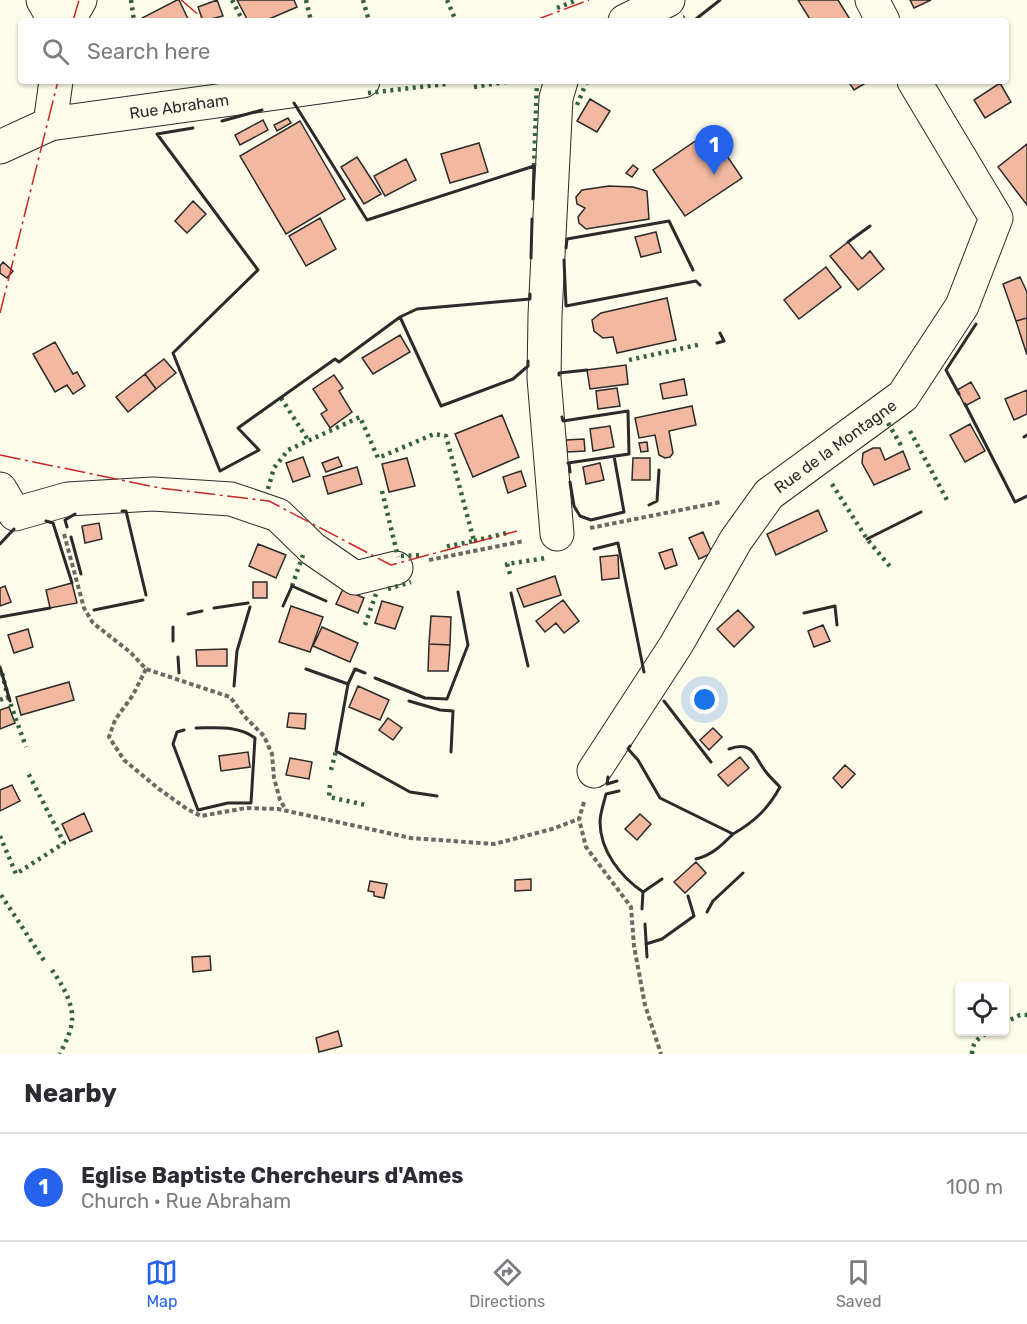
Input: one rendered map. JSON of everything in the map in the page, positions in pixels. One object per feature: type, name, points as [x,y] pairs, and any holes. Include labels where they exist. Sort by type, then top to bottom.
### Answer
[{"type":"street","points":[[43,0],[53,18]]},
{"type":"street","points":[[70,18],[80,0]]},
{"type":"street","points":[[631,18],[668,0]]},
{"type":"street","points":[[872,0],[881,18]]},
{"type":"street","points":[[50,124],[56,84]]},
{"type":"street","name":"Rue Abraham","points":[[0,147],[50,124],[341,84]]},
{"type":"street","points":[[557,534],[544,378],[556,98],[560,84]]},
{"type":"street","name":"Rue de la Montagne","points":[[594,771],[676,645],[736,540],[769,494],[903,396],[962,306],[996,218],[916,84]]},
{"type":"street","points":[[0,489],[15,514],[68,499],[153,494],[231,499],[278,515],[313,549],[355,578],[396,568]]},
{"type":"path","points":[[56,503],[84,608],[93,623],[130,652],[146,669],[230,697],[264,736],[272,754],[274,778],[280,800],[287,811]]},
{"type":"path","points":[[146,669],[133,695],[114,720],[109,737],[124,760],[159,789],[201,816],[246,808],[287,811],[411,838],[494,844],[552,829],[579,819]]},
{"type":"path","points":[[594,771],[579,819],[586,847],[631,907],[634,946],[645,1005],[661,1054]]},
{"type":"building","points":[[179,0],[188,18],[142,18]]},
{"type":"building","points":[[217,0],[223,16],[202,18],[198,7]]},
{"type":"building","points":[[237,0],[294,0],[297,7],[271,18],[246,18]]},
{"type":"building","points":[[798,0],[838,0],[849,18],[809,18]]},
{"type":"building","points":[[910,0],[931,0],[914,8]]},
{"type":"building","points":[[850,84],[864,84],[854,90]]},
{"type":"building","points":[[1001,84],[1011,102],[985,118],[974,100]]},
{"type":"building","points":[[590,99],[610,111],[597,132],[577,121]]},
{"type":"building","points":[[288,118],[291,123],[277,131],[274,125]]},
{"type":"building","points":[[263,120],[268,130],[240,145],[235,135]]},
{"type":"building","points":[[300,121],[345,199],[286,234],[240,156]]},
{"type":"building","points":[[710,131],[742,178],[685,216],[653,170]]},
{"type":"building","points":[[479,143],[488,172],[450,183],[441,154]]},
{"type":"building","points":[[1027,144],[1027,205],[998,167]]},
{"type":"building","points":[[357,157],[381,194],[364,204],[341,167]]},
{"type":"building","points":[[406,159],[416,180],[385,196],[374,176]]},
{"type":"building","points":[[633,165],[638,169],[632,177],[626,173]]},
{"type":"building","points":[[609,186],[633,187],[647,191],[649,219],[586,229],[579,223],[578,217],[585,208],[577,204],[576,197],[582,190]]},
{"type":"building","points":[[193,201],[206,214],[187,233],[175,221]]},
{"type":"building","points":[[320,218],[336,249],[306,266],[289,236]]},
{"type":"building","points":[[656,232],[661,252],[641,257],[635,237]]},
{"type":"building","points":[[848,242],[862,259],[870,251],[884,269],[858,290],[830,256]]},
{"type":"building","points":[[3,262],[13,271],[7,278],[0,273],[0,266]]},
{"type":"building","points":[[826,267],[841,287],[799,319],[784,300]]},
{"type":"building","points":[[1020,277],[1027,292],[1027,318],[1016,321],[1003,284]]},
{"type":"building","points":[[667,298],[676,340],[617,353],[613,337],[603,338],[594,331],[592,320],[601,313]]},
{"type":"building","points":[[1027,318],[1027,355],[1016,321]]},
{"type":"building","points":[[400,335],[410,352],[373,374],[362,358]]},
{"type":"building","points":[[55,342],[73,374],[77,372],[85,386],[73,394],[67,385],[55,392],[33,354]]},
{"type":"building","points":[[164,359],[176,373],[156,389],[145,374]]},
{"type":"building","points":[[626,365],[628,384],[590,389],[587,370]]},
{"type":"building","points":[[145,374],[156,389],[128,412],[116,397]]},
{"type":"building","points":[[334,375],[343,388],[339,391],[352,412],[330,428],[321,414],[327,410],[313,389]]},
{"type":"building","points":[[684,379],[687,395],[663,399],[660,384]]},
{"type":"building","points":[[971,382],[980,398],[965,406],[957,390]]},
{"type":"building","points":[[617,388],[620,406],[598,409],[596,391]]},
{"type":"building","points":[[1027,390],[1027,414],[1014,420],[1005,399]]},
{"type":"building","points":[[692,406],[696,425],[669,431],[673,453],[670,457],[665,458],[659,455],[655,435],[639,438],[635,418]]},
{"type":"building","points":[[502,415],[519,457],[473,477],[455,434]]},
{"type":"building","points":[[970,424],[985,451],[965,462],[950,435]]},
{"type":"building","points":[[610,426],[614,447],[593,451],[590,429]]},
{"type":"building","points":[[584,439],[585,451],[567,452],[566,440]]},
{"type":"building","points":[[647,442],[648,451],[641,452],[639,443]]},
{"type":"building","points":[[873,448],[880,448],[885,460],[903,451],[910,469],[874,485],[862,463],[863,453]]},
{"type":"building","points":[[303,457],[310,476],[293,482],[286,463]]},
{"type":"building","points":[[338,457],[342,466],[326,472],[322,463]]},
{"type":"building","points":[[407,458],[415,486],[389,492],[382,464]]},
{"type":"building","points":[[633,458],[650,458],[650,480],[632,480]]},
{"type":"building","points":[[600,463],[604,480],[586,484],[583,467]]},
{"type":"building","points":[[357,467],[362,484],[328,494],[323,477]]},
{"type":"building","points":[[521,471],[526,486],[508,493],[503,477]]},
{"type":"building","points":[[818,510],[827,531],[776,555],[767,534]]},
{"type":"building","points":[[99,523],[102,539],[85,543],[82,526]]},
{"type":"building","points":[[703,532],[712,553],[699,559],[689,538]]},
{"type":"building","points":[[258,544],[286,555],[276,578],[249,566]]},
{"type":"building","points":[[672,549],[677,565],[665,569],[659,553]]},
{"type":"building","points":[[618,555],[619,578],[602,580],[600,557]]},
{"type":"building","points":[[555,576],[561,595],[524,607],[517,589]]},
{"type":"building","points":[[253,582],[267,582],[267,598],[253,598]]},
{"type":"building","points":[[72,583],[77,603],[50,608],[46,590]]},
{"type":"building","points":[[5,586],[11,602],[0,606],[0,588]]},
{"type":"building","points":[[343,589],[364,598],[358,613],[336,604]]},
{"type":"building","points":[[563,600],[579,621],[564,633],[556,623],[545,632],[536,621]]},
{"type":"building","points":[[382,601],[403,607],[395,629],[375,623]]},
{"type":"building","points":[[291,606],[323,617],[310,652],[279,642]]},
{"type":"building","points":[[738,610],[754,627],[734,647],[717,629]]},
{"type":"building","points":[[431,616],[451,617],[450,645],[429,644]]},
{"type":"building","points":[[823,625],[830,641],[814,647],[808,631]]},
{"type":"building","points":[[322,627],[358,643],[350,662],[313,646]]},
{"type":"building","points":[[28,629],[33,647],[14,653],[8,635]]},
{"type":"building","points":[[429,644],[450,645],[448,671],[428,671]]},
{"type":"building","points":[[227,649],[227,666],[197,666],[196,650]]},
{"type":"building","points":[[69,682],[74,700],[21,715],[16,697]]},
{"type":"building","points":[[358,686],[389,700],[380,720],[349,707]]},
{"type":"building","points":[[9,707],[15,723],[0,729],[0,710]]},
{"type":"building","points":[[289,713],[306,714],[305,729],[287,727]]},
{"type":"building","points":[[388,718],[402,728],[393,740],[379,730]]},
{"type":"building","points":[[713,728],[722,737],[709,750],[700,740]]},
{"type":"building","points":[[248,752],[250,767],[221,771],[219,756]]},
{"type":"building","points":[[740,757],[749,768],[728,786],[718,775]]},
{"type":"building","points":[[290,758],[312,762],[309,779],[286,775]]},
{"type":"building","points":[[845,765],[855,774],[842,788],[833,778]]},
{"type":"building","points":[[12,785],[20,801],[0,811],[0,790]]},
{"type":"building","points":[[84,813],[92,831],[70,841],[62,824]]},
{"type":"building","points":[[640,814],[651,824],[637,840],[625,829]]},
{"type":"building","points":[[696,862],[706,873],[685,893],[674,882]]},
{"type":"building","points":[[531,879],[531,890],[515,891],[515,880]]},
{"type":"building","points":[[370,881],[387,884],[384,898],[374,896],[374,892],[368,891]]},
{"type":"building","points":[[210,956],[211,970],[193,972],[192,957]]},
{"type":"building","points":[[338,1031],[342,1046],[319,1052],[316,1038]]},
{"type":"hedge","points":[[131,0],[134,18]]},
{"type":"hedge","points":[[232,0],[241,18]]},
{"type":"hedge","points":[[306,0],[310,18]]},
{"type":"hedge","points":[[363,0],[368,18]]},
{"type":"hedge","points":[[447,0],[455,18]]},
{"type":"hedge","points":[[557,8],[577,0]]},
{"type":"hedge","points":[[368,93],[446,84]]},
{"type":"hedge","points":[[474,87],[492,84]]},
{"type":"hedge","points":[[534,166],[537,84]]},
{"type":"hedge","points":[[577,105],[586,84]]},
{"type":"hedge","points":[[629,360],[702,344]]},
{"type":"hedge","points":[[281,398],[308,440]]},
{"type":"hedge","points":[[268,489],[274,468],[288,450],[360,417],[378,458],[434,434],[446,436],[474,541],[444,547]]},
{"type":"hedge","points":[[888,423],[902,447]]},
{"type":"hedge","points":[[910,431],[947,500]]},
{"type":"hedge","points":[[832,484],[867,539],[892,569]]},
{"type":"hedge","points":[[382,491],[398,557]]},
{"type":"hedge","points":[[474,541],[507,533]]},
{"type":"hedge","points":[[292,586],[303,555]]},
{"type":"hedge","points":[[401,556],[422,555]]},
{"type":"hedge","points":[[510,574],[507,564],[546,558]]},
{"type":"hedge","points":[[388,589],[411,582]]},
{"type":"hedge","points":[[365,625],[377,591]]},
{"type":"hedge","points":[[0,700],[8,697],[2,673]]},
{"type":"hedge","points":[[8,697],[26,747]]},
{"type":"hedge","points":[[331,770],[336,751]]},
{"type":"hedge","points":[[0,836],[16,874],[64,843],[27,771]]},
{"type":"hedge","points":[[330,785],[329,797],[366,805]]},
{"type":"hedge","points":[[1,895],[45,962]]},
{"type":"hedge","points":[[52,970],[64,990],[72,1012],[70,1030],[60,1054]]},
{"type":"hedge","points":[[1009,1020],[1020,1015],[1027,1015]]},
{"type":"hedge","points":[[972,1054],[975,1043],[982,1036]]},
{"type":"wall","points":[[697,18],[720,0]]},
{"type":"wall","points":[[294,103],[367,220],[534,166],[533,199]]},
{"type":"wall","points":[[222,121],[262,110]]},
{"type":"wall","points":[[193,128],[157,134],[258,270],[173,353],[220,471],[259,450],[238,428],[335,359],[339,362],[400,317],[417,309],[530,299],[530,294]]},
{"type":"wall","points":[[531,258],[532,219]]},
{"type":"wall","points":[[566,248],[567,239],[669,221],[693,270]]},
{"type":"wall","points":[[848,242],[870,226]]},
{"type":"wall","points":[[564,260],[566,306],[696,281],[700,285]]},
{"type":"wall","points":[[400,317],[441,406],[513,379],[528,366],[528,361]]},
{"type":"wall","points":[[959,394],[946,370],[976,324]]},
{"type":"wall","points":[[717,343],[724,341],[720,333]]},
{"type":"wall","points":[[559,375],[559,373],[587,370]]},
{"type":"wall","points":[[965,404],[1015,502],[1027,496]]},
{"type":"wall","points":[[562,417],[563,421],[628,411],[629,454],[568,463]]},
{"type":"wall","points":[[570,482],[574,506],[580,516],[591,520],[624,512],[614,456]]},
{"type":"wall","points":[[569,463],[570,472]]},
{"type":"wall","points":[[649,505],[657,501],[659,470]]},
{"type":"wall","points":[[122,511],[126,511],[146,595]]},
{"type":"wall","points":[[867,539],[921,512]]},
{"type":"wall","points":[[67,527],[65,520],[75,514]]},
{"type":"wall","points":[[46,521],[53,523],[72,583]]},
{"type":"wall","points":[[0,544],[14,529]]},
{"type":"wall","points":[[71,537],[81,574]]},
{"type":"wall","points":[[594,549],[618,543],[644,672]]},
{"type":"wall","points":[[283,606],[292,586],[326,601]]},
{"type":"wall","points":[[375,678],[425,698],[447,699],[468,645],[458,592]]},
{"type":"wall","points":[[511,593],[528,666]]},
{"type":"wall","points":[[94,610],[143,600]]},
{"type":"wall","points":[[214,608],[248,603]]},
{"type":"wall","points":[[804,613],[835,606],[837,625]]},
{"type":"wall","points":[[234,686],[237,651],[250,607]]},
{"type":"wall","points":[[0,617],[50,608]]},
{"type":"wall","points":[[188,614],[202,611]]},
{"type":"wall","points":[[173,627],[173,641]]},
{"type":"wall","points":[[178,657],[179,673]]},
{"type":"wall","points":[[0,667],[10,701]]},
{"type":"wall","points":[[306,669],[348,684]]},
{"type":"wall","points":[[365,673],[355,669],[348,684],[336,751],[410,792],[437,796]]},
{"type":"wall","points":[[409,701],[440,710],[453,711],[451,752]]},
{"type":"wall","points":[[664,701],[711,762]]},
{"type":"wall","points":[[184,730],[177,732],[173,744],[198,810],[228,803],[251,803],[255,738],[234,729],[196,728]]},
{"type":"wall","points":[[630,746],[628,749],[638,760],[660,798],[733,834],[760,814],[780,787],[749,748],[729,749]]},
{"type":"wall","points":[[608,777],[607,784],[617,781]]},
{"type":"wall","points":[[619,791],[606,794],[600,819],[601,833],[613,862],[627,879],[643,892]]},
{"type":"wall","points":[[696,859],[712,852],[733,834]]},
{"type":"wall","points":[[707,912],[713,901],[743,873]]},
{"type":"wall","points":[[642,909],[643,892],[662,879]]},
{"type":"wall","points":[[646,944],[662,939],[694,916],[688,896]]},
{"type":"wall","points":[[645,924],[647,957]]},
{"type":"power","points":[[74,18],[79,0]]},
{"type":"power","points":[[181,0],[202,18]]},
{"type":"power","points":[[541,18],[589,0]]},
{"type":"power","points":[[0,313],[57,84]]},
{"type":"power","points":[[0,455],[160,488],[269,501],[391,565],[517,531]]},
{"type":"place","name":"Eglise Baptiste Chercheurs d'Ames","points":[[714,175]]}]
